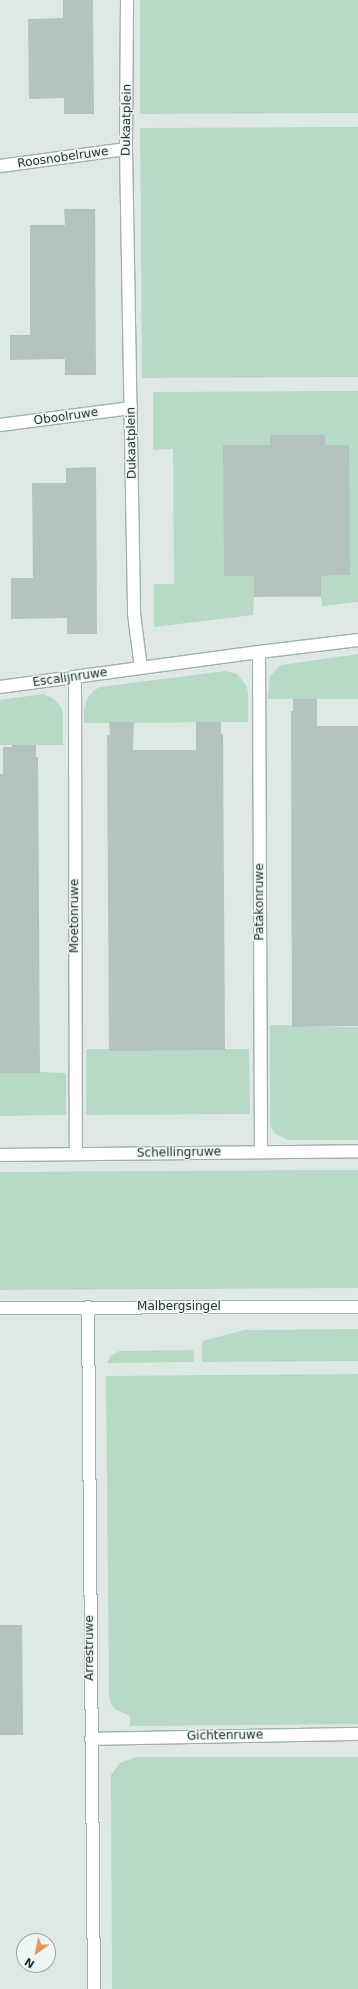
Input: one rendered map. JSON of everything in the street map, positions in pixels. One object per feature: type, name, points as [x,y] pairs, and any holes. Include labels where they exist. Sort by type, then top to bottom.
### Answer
[{"type":"street","name":"Dukaatplein","points":[[127,0],[126,149],[134,614],[141,668]]},
{"type":"street","name":"Roosnobelruwe","points":[[0,166],[126,149]]},
{"type":"street","name":"Oboolruwe","points":[[0,426],[131,408]]},
{"type":"street","points":[[141,668],[358,640]]},
{"type":"street","name":"Patakonruwe","points":[[259,652],[261,1152]]},
{"type":"street","name":"Escalijnruwe","points":[[0,687],[141,668]]},
{"type":"street","name":"Moetonruwe","points":[[75,678],[76,1154]]},
{"type":"street","name":"Schellingruwe","points":[[0,1155],[358,1151]]},
{"type":"street","name":"Malbergsingel","points":[[0,1308],[358,1307]]},
{"type":"street","name":"Arrestruwe","points":[[88,1308],[94,1989]]},
{"type":"street","name":"Gichtenruwe","points":[[92,1739],[358,1734]]},
{"type":"green space","points":[[140,0],[358,0],[358,113],[140,114]]},
{"type":"green space","points":[[358,127],[358,377],[142,378],[140,128]]},
{"type":"green space","points":[[358,391],[358,602],[322,606],[321,597],[254,597],[253,615],[154,627],[154,584],[174,584],[173,449],[153,450],[153,392]],"holes":[[[270,435],[325,435],[325,445],[348,445],[350,575],[321,576],[320,596],[254,597],[254,576],[224,576],[270,445]]]},
{"type":"green space","points":[[358,654],[358,699],[268,699],[270,676],[281,665]]},
{"type":"green space","points":[[225,671],[237,674],[246,685],[248,692],[248,722],[84,723],[84,709],[87,699],[93,691],[100,687]]},
{"type":"green space","points":[[43,694],[54,699],[60,706],[63,713],[63,745],[0,745],[0,700]]},
{"type":"green space","points":[[270,1025],[292,1025],[293,1027],[358,1027],[358,1140],[288,1140],[276,1134],[271,1128]]},
{"type":"green space","points":[[86,1049],[249,1049],[250,1114],[86,1115]]},
{"type":"green space","points":[[0,1073],[66,1073],[66,1115],[0,1116]]},
{"type":"green space","points":[[358,1170],[358,1288],[0,1290],[0,1172]]},
{"type":"green space","points":[[358,1329],[358,1361],[202,1362],[202,1341],[245,1330]]},
{"type":"green space","points":[[193,1350],[194,1362],[107,1363],[111,1356],[119,1351]]},
{"type":"green space","points":[[358,1374],[358,1724],[130,1726],[130,1716],[116,1710],[111,1704],[109,1696],[106,1376]]},
{"type":"green space","points":[[137,1757],[358,1757],[358,1989],[112,1989],[111,1775],[120,1763]]},
{"type":"building","points":[[63,0],[93,0],[94,114],[64,114],[64,98],[29,99],[28,19],[63,18]]},
{"type":"building","points":[[64,209],[95,209],[96,375],[65,375],[65,359],[10,360],[10,335],[30,335],[30,225],[65,225]]},
{"type":"building","points":[[270,435],[325,435],[325,445],[349,445],[350,575],[321,576],[321,596],[254,597],[254,576],[224,576],[223,445],[270,445]]},
{"type":"building","points":[[96,467],[97,634],[67,634],[67,618],[11,619],[11,578],[33,578],[32,483],[66,483],[66,468]]},
{"type":"building","points":[[293,699],[317,699],[317,726],[358,726],[358,1026],[292,1027],[291,711],[293,711]]},
{"type":"building","points":[[109,722],[134,722],[133,750],[196,750],[196,722],[221,722],[221,734],[223,734],[225,1050],[109,1051],[107,735],[110,735]]},
{"type":"building","points":[[12,745],[36,745],[36,757],[38,757],[40,1073],[0,1073],[0,774],[3,774],[3,747],[12,747]]},
{"type":"building","points":[[0,1625],[22,1625],[23,1735],[0,1735]]}]
